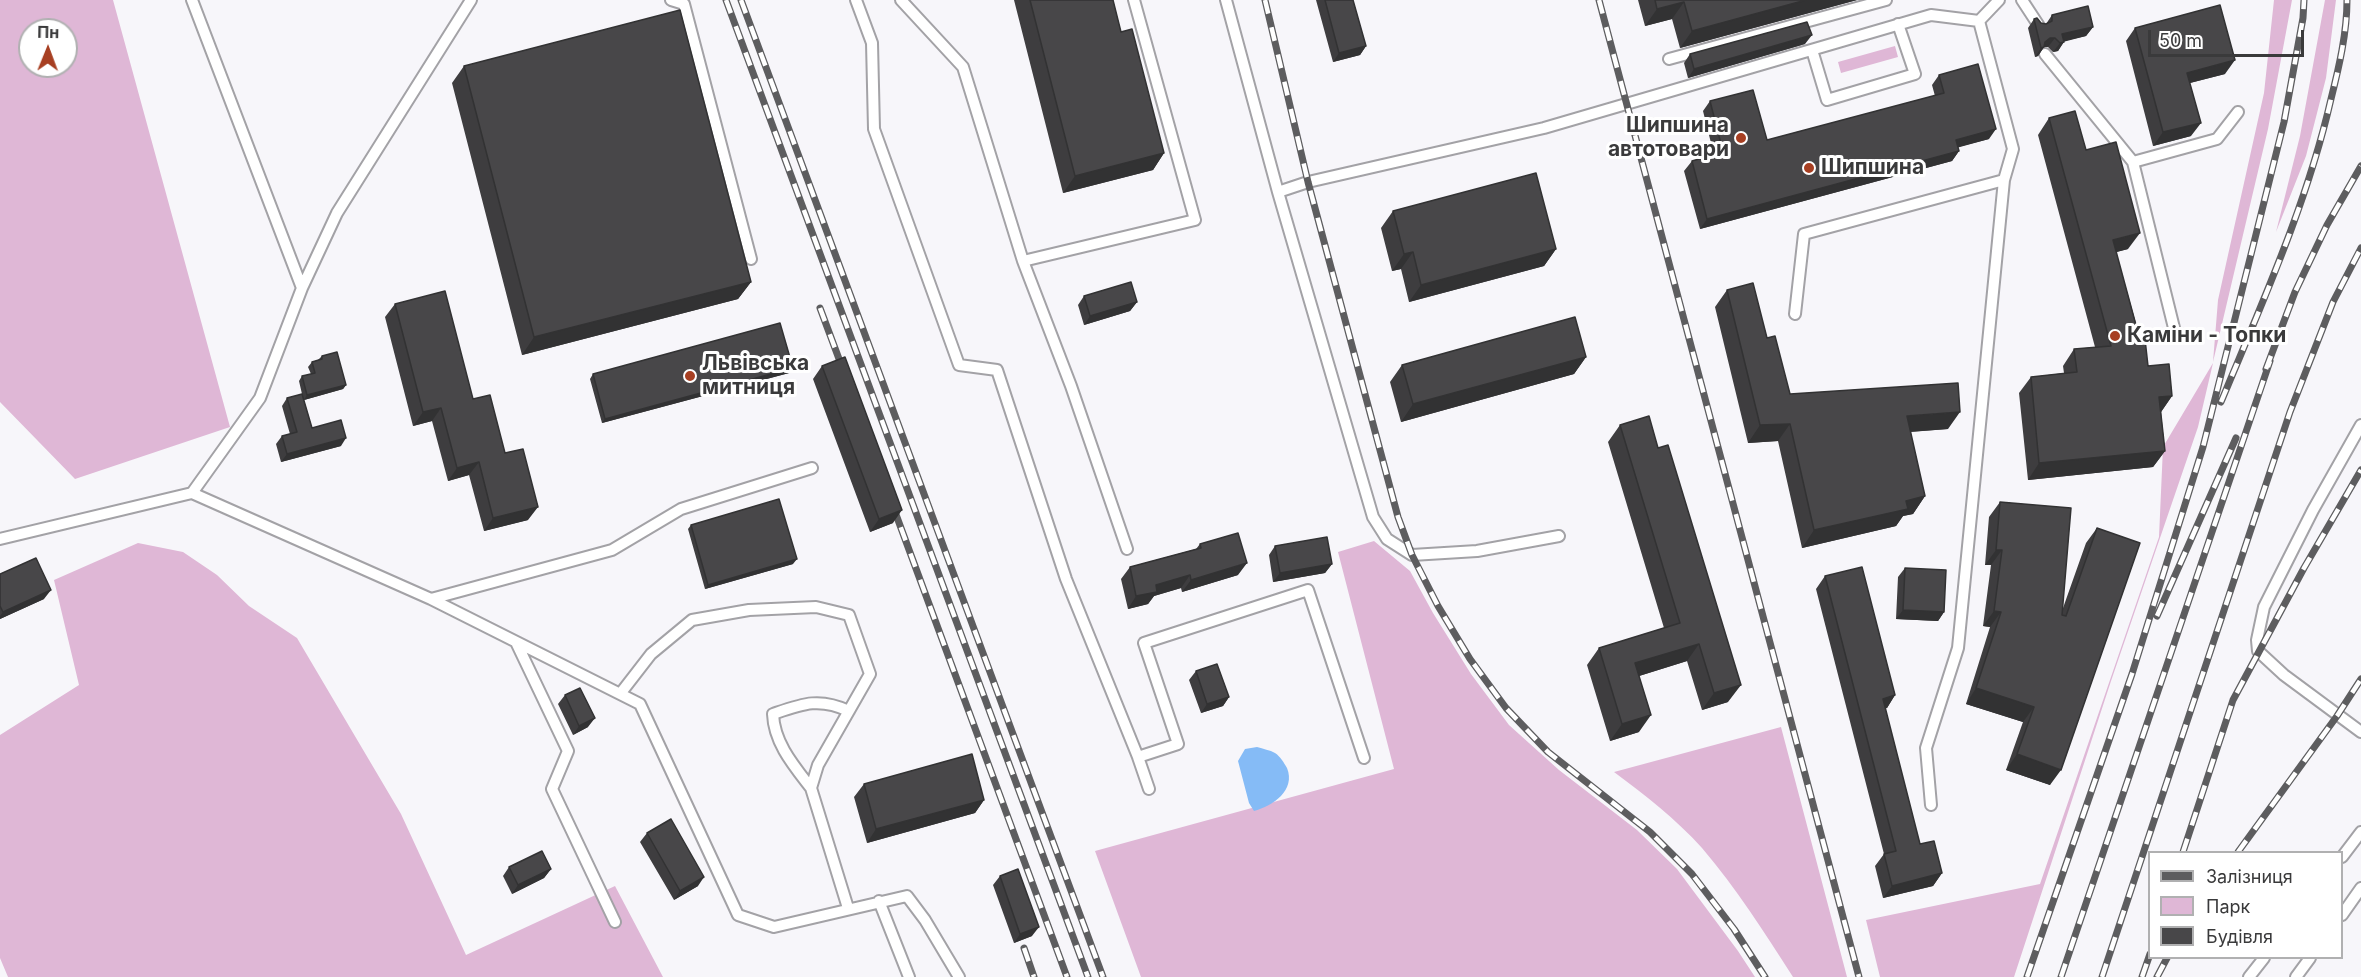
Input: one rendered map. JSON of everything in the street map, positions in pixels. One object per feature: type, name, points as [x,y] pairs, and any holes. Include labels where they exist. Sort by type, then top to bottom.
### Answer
[{"type":"lane","points":[[192,0],[302,288]]},
{"type":"lane","points":[[192,493],[260,398],[302,288],[337,213],[471,0]]},
{"type":"lane","points":[[671,0],[684,4],[751,259]]},
{"type":"lane","points":[[856,0],[872,43],[874,129],[959,365],[997,370],[1066,579],[1138,756],[1149,789]]},
{"type":"lane","points":[[901,0],[963,67],[1023,261],[1071,386],[1127,549]]},
{"type":"lane","points":[[1023,261],[1195,220],[1134,0]]},
{"type":"lane","points":[[1226,0],[1278,192],[1374,517],[1388,539],[1412,555],[1477,551],[1559,536]]},
{"type":"lane","points":[[1669,59],[1886,0]]},
{"type":"lane","points":[[1978,21],[1999,0]]},
{"type":"lane","points":[[2022,0],[2039,26]]},
{"type":"lane","points":[[1278,192],[1308,182],[1544,128],[1626,102],[1931,15],[1978,21]]},
{"type":"lane","points":[[1930,805],[1926,748],[1958,648],[2004,180],[2013,149],[1978,21]]},
{"type":"lane","points":[[1812,50],[1827,100],[1915,74],[1898,24]]},
{"type":"lane","points":[[2045,54],[2133,162],[2175,332]]},
{"type":"lane","points":[[2133,162],[2217,139],[2238,112]]},
{"type":"lane","points":[[1795,314],[1804,234],[2004,180]]},
{"type":"lane","points":[[2361,425],[2313,510],[2264,607],[2257,640],[2258,651],[2284,675],[2361,732]]},
{"type":"lane","points":[[431,599],[612,550],[681,509],[812,468]]},
{"type":"lane","points":[[0,539],[192,493],[431,599],[640,704],[738,915],[774,927],[907,896],[925,920],[959,977]]},
{"type":"lane","points":[[1138,756],[1178,744],[1144,643],[1308,590],[1364,758]]},
{"type":"lane","points":[[620,694],[651,654],[692,620],[749,610],[816,608],[849,615],[870,674],[818,765],[811,788]]},
{"type":"lane","points":[[516,642],[568,751],[552,789],[615,922]]},
{"type":"lane","points":[[848,908],[811,788],[788,757],[774,728],[773,714],[806,703],[835,705],[849,711]]},
{"type":"lane","points":[[2343,856],[2361,832]]},
{"type":"lane","points":[[2343,914],[2361,888]]},
{"type":"lane","points":[[879,901],[909,977]]},
{"type":"lane","points":[[2249,977],[2262,959]]},
{"type":"lane","points":[[2296,977],[2309,959]]},
{"type":"green space","points":[[0,0],[113,0],[230,427],[75,479],[0,402]]},
{"type":"green space","points":[[2274,0],[2292,0],[2268,129],[2213,362],[2218,300],[2264,93]]},
{"type":"green space","points":[[2325,0],[2336,0],[2326,78],[2306,156],[2276,232],[2300,136]]},
{"type":"green space","points":[[1895,46],[1898,57],[1841,73],[1838,62]]},
{"type":"green space","points":[[2213,363],[2198,427],[2111,681],[2014,977],[1880,977],[1866,920],[2040,884],[2159,537],[2163,447]]},
{"type":"green space","points":[[1374,541],[1410,571],[1471,674],[1509,725],[1559,770],[1637,830],[1677,869],[1755,977],[1141,977],[1095,851],[1394,769],[1338,552]]},
{"type":"green space","points":[[138,543],[183,552],[217,575],[249,606],[297,638],[401,814],[466,955],[615,886],[663,977],[8,977],[0,958],[0,735],[79,685],[54,580]]},
{"type":"green space","points":[[1781,727],[1847,977],[1793,977],[1761,927],[1702,848],[1671,817],[1614,772]]},
{"type":"water","points":[[1257,747],[1277,754],[1287,768],[1289,776],[1286,790],[1281,796],[1254,811],[1249,803],[1238,761],[1245,749]]},
{"type":"building","points":[[1030,0],[1113,0],[1121,32],[1132,29],[1164,153],[1075,176]]},
{"type":"building","points":[[1325,0],[1353,0],[1366,46],[1339,53]]},
{"type":"building","points":[[1655,0],[1806,0],[1692,31],[1684,2],[1657,9]]},
{"type":"building","points":[[2220,5],[2235,60],[2187,73],[2201,123],[2163,132],[2135,28]]},
{"type":"building","points":[[2088,6],[2093,27],[2062,34],[2064,42],[2060,43],[2055,38],[2050,38],[2041,48],[2034,19],[2037,18],[2041,23],[2046,24],[2052,21],[2052,15]]},
{"type":"building","points":[[680,10],[751,282],[534,337],[464,66]]},
{"type":"building","points":[[1807,22],[1812,35],[1694,69],[1690,54]]},
{"type":"building","points":[[1978,64],[1996,129],[1956,140],[1959,151],[1707,219],[1692,161],[1723,152],[1710,101],[1753,90],[1767,140],[1944,93],[1939,75]]},
{"type":"building","points":[[2075,111],[2086,150],[2116,142],[2140,233],[2113,240],[2140,340],[2145,339],[2148,366],[2169,364],[2172,396],[2159,397],[2165,451],[2039,463],[2031,377],[2077,372],[2074,349],[2111,346],[2049,118]]},
{"type":"building","points":[[1536,173],[1556,249],[1421,285],[1413,252],[1404,254],[1393,211]]},
{"type":"building","points":[[1131,282],[1137,302],[1090,316],[1084,296]]},
{"type":"building","points":[[1753,283],[1767,338],[1775,336],[1790,394],[1958,383],[1960,412],[1907,416],[1925,496],[1906,501],[1908,509],[1814,530],[1790,424],[1760,425],[1727,290]]},
{"type":"building","points":[[445,291],[473,399],[490,395],[505,453],[523,449],[538,507],[493,518],[479,462],[457,468],[441,408],[423,412],[395,304]]},
{"type":"building","points":[[1575,317],[1586,357],[1413,404],[1402,365]]},
{"type":"building","name":"Львівська митниця","points":[[780,323],[793,368],[605,419],[593,374]]},
{"type":"building","points":[[337,352],[346,385],[307,395],[302,376],[315,373],[312,362],[322,359],[322,356]]},
{"type":"building","points":[[845,357],[902,510],[879,519],[822,366]]},
{"type":"building","points":[[302,394],[312,428],[341,420],[346,438],[287,454],[282,436],[297,432],[287,398]]},
{"type":"building","points":[[1649,416],[1658,448],[1668,445],[1741,685],[1714,693],[1699,644],[1635,663],[1651,715],[1622,724],[1599,648],[1680,623],[1620,425]]},
{"type":"building","points":[[779,499],[797,559],[708,585],[691,525]]},
{"type":"building","points":[[2000,502],[2071,508],[2062,615],[2066,616],[2097,528],[2140,543],[2061,770],[2017,754],[2034,707],[1976,688],[2001,612],[1994,611],[2002,550],[1996,550]]},
{"type":"building","points":[[1238,533],[1247,563],[1191,580],[1190,575],[1156,585],[1157,592],[1136,596],[1130,567],[1201,548],[1200,544]]},
{"type":"building","points":[[1327,537],[1332,564],[1280,573],[1275,546]]},
{"type":"building","points":[[36,558],[51,590],[3,612],[0,606],[0,574]]},
{"type":"building","points":[[1862,567],[1895,695],[1883,699],[1920,844],[1934,841],[1942,873],[1892,886],[1884,854],[1896,851],[1825,576]]},
{"type":"building","points":[[1905,568],[1946,570],[1944,612],[1903,610]]},
{"type":"building","points":[[1217,664],[1229,697],[1207,704],[1196,671]]},
{"type":"building","points":[[580,688],[595,718],[579,726],[565,695]]},
{"type":"building","points":[[972,754],[984,800],[876,829],[864,784]]},
{"type":"building","points":[[671,819],[704,877],[680,891],[647,833]]},
{"type":"building","points":[[542,851],[551,869],[518,885],[509,867]]},
{"type":"building","points":[[1018,869],[1039,927],[1020,934],[1000,876]]},
{"type":"railway","points":[[726,0],[1088,977]]},
{"type":"railway","points":[[741,0],[1103,977]]},
{"type":"railway","points":[[1265,0],[1308,182],[1398,517],[1412,555],[1438,606],[1470,659],[1506,708],[1548,752],[1650,832],[1692,874],[1734,929],[1765,977]]},
{"type":"railway","points":[[1599,0],[1859,977]]},
{"type":"railway","points":[[2027,977],[2132,674],[2203,447],[2284,122],[2303,18],[2304,0]]},
{"type":"railway","points":[[2221,402],[2282,253],[2309,177],[2340,62],[2346,25],[2347,0]]},
{"type":"railway","points":[[2266,369],[2295,292],[2327,225],[2361,166]]},
{"type":"railway","points":[[2102,977],[2290,412],[2333,302],[2361,248]]},
{"type":"railway","points":[[820,308],[845,375]]},
{"type":"railway","points":[[2061,977],[2270,361]]},
{"type":"railway","points":[[2157,616],[2236,438]]},
{"type":"railway","points":[[2183,851],[2233,700],[2304,568],[2361,470]]},
{"type":"railway","points":[[891,501],[1067,977]]},
{"type":"railway","points":[[2239,851],[2337,716],[2361,679]]},
{"type":"railway","points":[[1024,948],[1034,977]]},
{"type":"railway","points":[[2142,977],[2148,959]]},
{"type":"railway","points":[[2157,977],[2166,959]]},
{"type":"place","name":"Шипшина автотовари","points":[[1741,138]]},
{"type":"place","name":"Шипшина","points":[[1809,168]]},
{"type":"place","name":"Каміни - Топки","points":[[2115,336]]},
{"type":"place","name":"Львівська митниця","points":[[690,376]]}]
